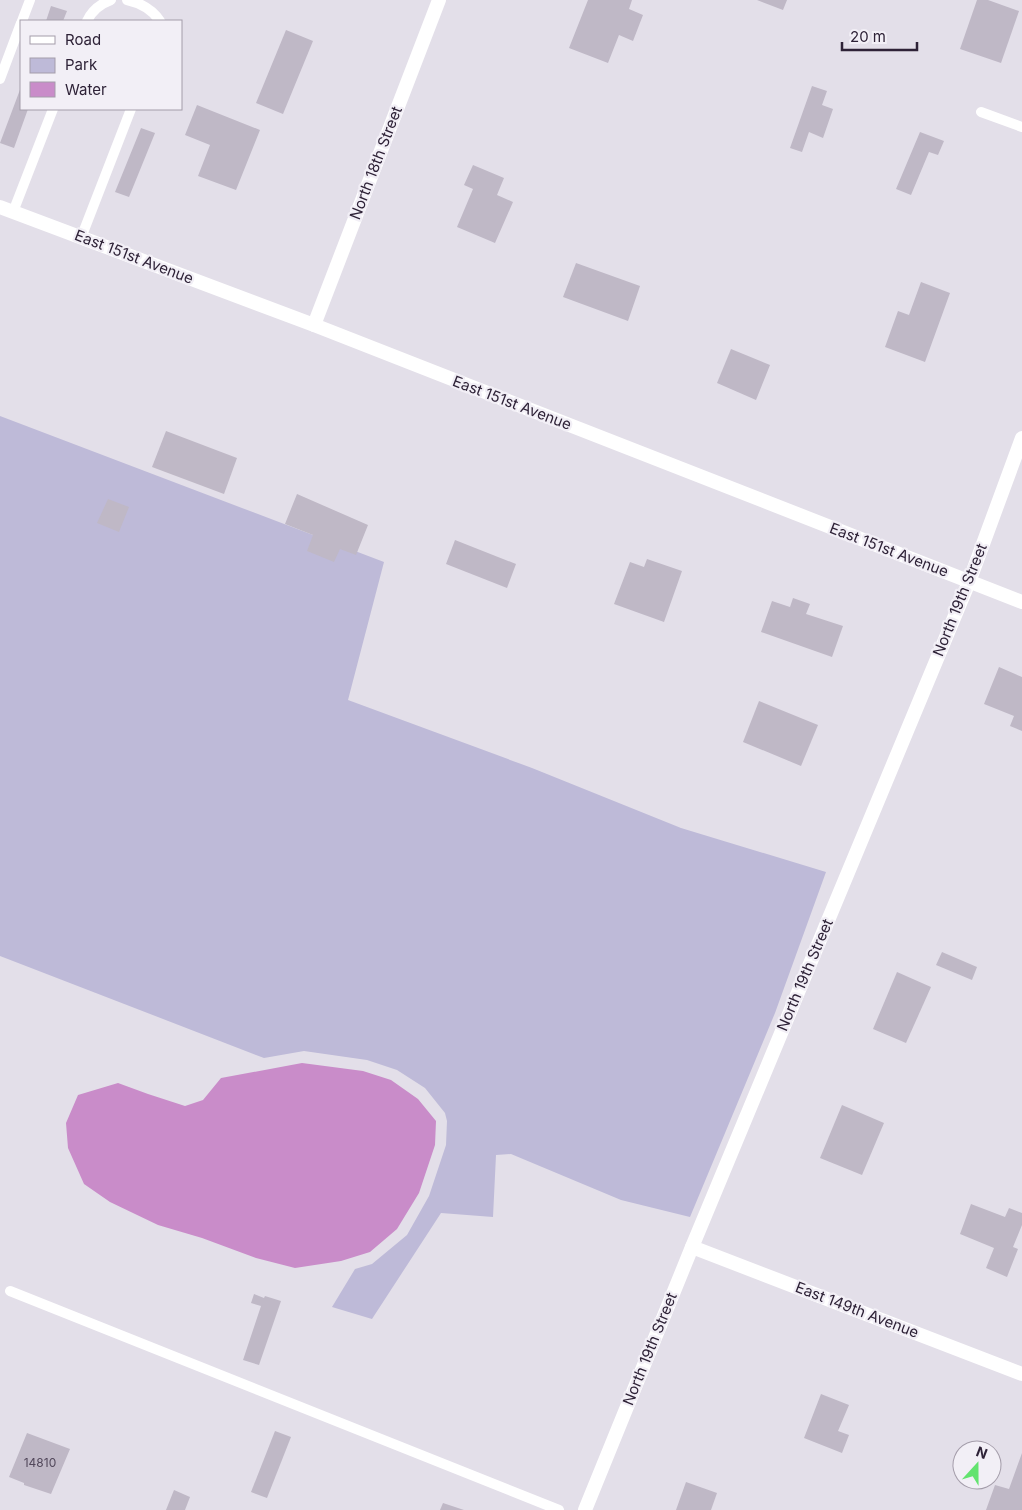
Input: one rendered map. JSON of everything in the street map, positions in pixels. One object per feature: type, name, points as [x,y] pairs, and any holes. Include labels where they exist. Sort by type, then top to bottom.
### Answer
[{"type":"street","name":"North 18th Street","points":[[314,325],[439,0]]},
{"type":"street","name":"East 151st Avenue","points":[[6,210],[314,325],[1022,602]]},
{"type":"street","name":"North 19th Street","points":[[585,1510],[692,1247],[969,582],[1022,438]]},
{"type":"street","name":"East 149th Avenue","points":[[692,1247],[1022,1374]]},
{"type":"lane","points":[[23,20],[30,0]]},
{"type":"lane","points":[[87,20],[90,14],[100,4],[111,0]]},
{"type":"lane","points":[[127,0],[137,2],[154,12],[159,20]]},
{"type":"lane","points":[[0,79],[20,27]]},
{"type":"lane","points":[[6,210],[53,110]]},
{"type":"lane","points":[[81,238],[131,110]]},
{"type":"lane","points":[[981,112],[1022,127]]},
{"type":"lane","points":[[10,1291],[559,1510]]},
{"type":"green space","points":[[0,416],[384,562],[348,700],[532,768],[681,828],[826,872],[775,1013],[690,1217],[621,1200],[511,1154],[496,1155],[493,1217],[441,1213],[372,1319],[332,1307],[355,1269],[372,1264],[407,1235],[429,1196],[446,1145],[447,1121],[445,1113],[425,1088],[397,1070],[367,1060],[304,1051],[264,1058],[0,956]]},
{"type":"water","points":[[302,1063],[363,1071],[391,1080],[418,1099],[436,1121],[435,1145],[419,1193],[397,1229],[370,1252],[341,1261],[295,1268],[256,1258],[202,1238],[158,1225],[110,1202],[84,1184],[68,1148],[66,1123],[78,1095],[118,1083],[185,1106],[203,1100],[221,1078]]},
{"type":"building","points":[[588,0],[632,0],[629,9],[643,15],[633,41],[619,35],[608,63],[569,48]]},
{"type":"building","points":[[757,0],[787,0],[783,10]]},
{"type":"building","points":[[977,0],[988,0],[1019,11],[1001,63],[960,49]]},
{"type":"building","points":[[51,6],[67,11],[63,20],[46,20]]},
{"type":"building","points":[[286,30],[313,41],[283,114],[256,103]]},
{"type":"building","points":[[812,86],[827,91],[822,105],[833,109],[823,138],[809,132],[802,152],[790,148]]},
{"type":"building","points":[[20,90],[20,110],[28,110],[14,148],[0,143]]},
{"type":"building","points":[[197,105],[260,130],[236,190],[198,176],[210,145],[185,135]]},
{"type":"building","points":[[141,128],[155,133],[129,197],[115,192]]},
{"type":"building","points":[[920,132],[944,141],[938,155],[929,152],[911,195],[896,189]]},
{"type":"building","points":[[473,165],[504,178],[497,195],[513,202],[495,243],[457,227],[473,189],[464,185]]},
{"type":"building","points":[[576,263],[640,286],[628,321],[563,297]]},
{"type":"building","points":[[921,282],[950,293],[925,362],[885,347],[898,311],[909,315]]},
{"type":"building","points":[[731,349],[770,365],[756,400],[717,383]]},
{"type":"building","points":[[166,431],[237,458],[224,494],[152,467]]},
{"type":"building","points":[[297,494],[368,525],[356,555],[340,549],[334,562],[307,551],[313,535],[285,524]]},
{"type":"building","points":[[108,499],[129,507],[119,532],[97,523]]},
{"type":"building","points":[[455,540],[516,564],[507,588],[446,564]]},
{"type":"building","points":[[647,559],[682,571],[664,622],[614,604],[630,562],[644,567]]},
{"type":"building","points":[[793,598],[810,604],[806,614],[843,626],[832,657],[761,632],[772,601],[790,607]]},
{"type":"building","points":[[999,667],[1022,677],[1022,731],[1010,726],[1014,716],[984,704]]},
{"type":"building","points":[[759,701],[818,725],[801,766],[743,742]]},
{"type":"building","points":[[942,952],[977,967],[972,980],[936,965]]},
{"type":"building","points":[[897,972],[931,987],[906,1043],[873,1029]]},
{"type":"building","points":[[842,1105],[884,1123],[862,1175],[820,1158]]},
{"type":"building","points":[[971,1204],[1005,1217],[1009,1208],[1022,1213],[1022,1225],[1013,1247],[1018,1249],[1007,1277],[986,1268],[994,1248],[960,1234]]},
{"type":"building","points":[[254,1294],[281,1301],[259,1365],[243,1360],[261,1306],[251,1303]]},
{"type":"building","points":[[821,1394],[849,1405],[838,1431],[849,1435],[842,1453],[804,1438]]},
{"type":"building","points":[[275,1431],[291,1437],[267,1498],[251,1492]]},
{"type":"building","points":[[27,1433],[70,1449],[51,1494],[24,1485],[24,1483],[9,1477]]},
{"type":"building","points":[[1022,1453],[1022,1510],[986,1510],[993,1490],[1002,1490],[1002,1487],[1009,1489]]},
{"type":"building","points":[[686,1482],[717,1493],[711,1510],[676,1510]]},
{"type":"building","points":[[174,1490],[190,1497],[185,1510],[166,1510]]},
{"type":"building","points":[[443,1503],[464,1510],[440,1510]]}]
